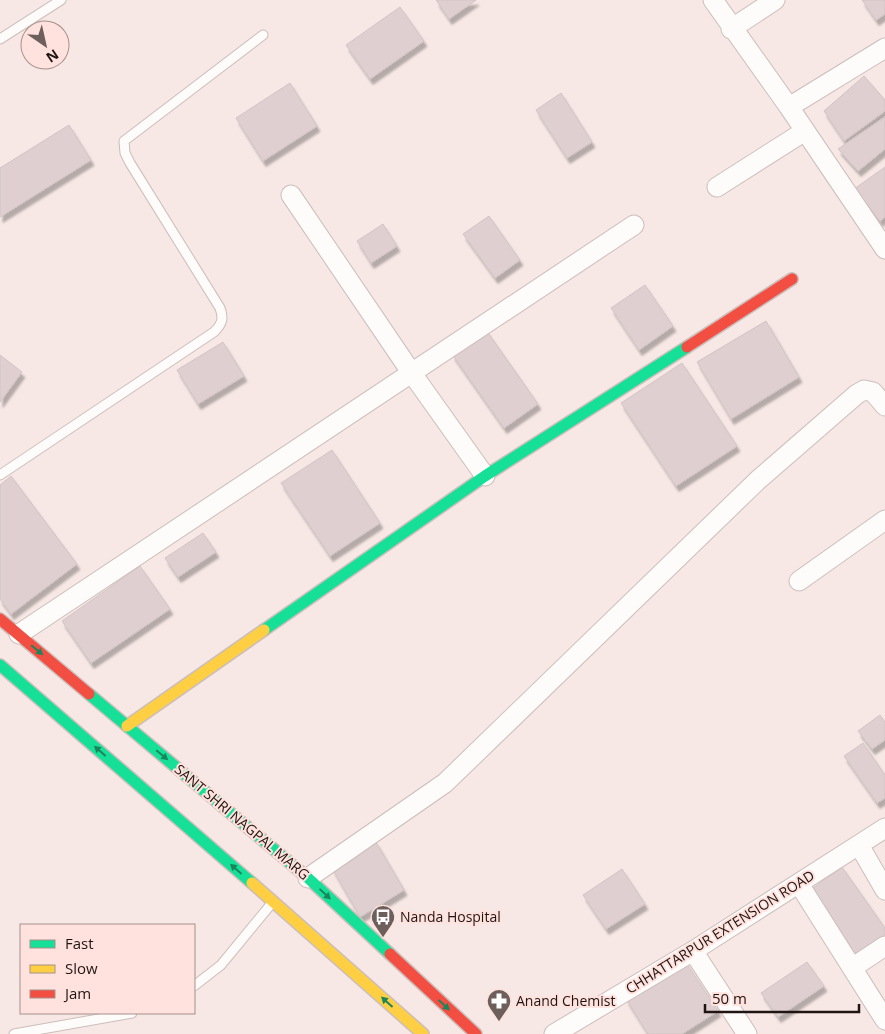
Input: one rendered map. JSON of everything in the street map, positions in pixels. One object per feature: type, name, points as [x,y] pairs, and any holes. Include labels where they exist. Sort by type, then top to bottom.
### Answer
[{"type":"main road","points":[[127,726],[485,476],[792,279]]},
{"type":"main road","name":"SANT SHRI NAGPAL MARG","points":[[0,619],[308,878],[476,1034]]},
{"type":"main road","points":[[0,665],[424,1034]]},
{"type":"street","points":[[713,0],[731,29],[805,131],[885,249]]},
{"type":"street","points":[[731,29],[775,0]]},
{"type":"street","points":[[788,108],[885,48]]},
{"type":"street","points":[[718,188],[805,131]]},
{"type":"street","points":[[291,195],[411,372],[485,476]]},
{"type":"street","points":[[19,634],[634,225]]},
{"type":"street","points":[[308,878],[451,777],[758,480],[857,394],[864,390],[873,392],[885,406]]},
{"type":"street","points":[[799,582],[885,520]]},
{"type":"street","name":"CHHATTARPUR EXTENSION ROAD","points":[[554,1034],[693,951],[885,828]]},
{"type":"street","points":[[859,845],[885,890]]},
{"type":"street","points":[[799,884],[852,968],[879,997],[885,1020]]},
{"type":"street","points":[[852,968],[885,946]]},
{"type":"street","points":[[693,951],[748,1034]]},
{"type":"lane","points":[[0,39],[61,0]]},
{"type":"lane","points":[[0,475],[214,332],[221,324],[223,317],[220,308],[130,163],[125,153],[124,141],[263,35]]},
{"type":"lane","points":[[0,682],[11,674]]},
{"type":"lane","points":[[195,985],[221,965],[273,901]]},
{"type":"lane","points":[[14,1034],[127,1014]]},
{"type":"building","points":[[436,0],[476,0],[449,19]]},
{"type":"building","points":[[862,0],[885,0],[885,14],[876,20]]},
{"type":"building","points":[[400,7],[424,41],[370,79],[346,45]]},
{"type":"building","points":[[864,76],[885,100],[885,111],[844,141],[824,111]]},
{"type":"building","points":[[290,83],[317,126],[263,161],[236,118]]},
{"type":"building","points":[[561,93],[592,142],[567,158],[536,110]]},
{"type":"building","points":[[885,117],[885,149],[858,171],[838,149]]},
{"type":"building","points":[[69,125],[91,160],[0,217],[0,168]]},
{"type":"building","points":[[885,167],[885,217],[880,221],[854,189]]},
{"type":"building","points":[[489,216],[520,260],[495,278],[463,234]]},
{"type":"building","points":[[383,224],[397,246],[371,263],[357,241]]},
{"type":"building","points":[[645,285],[673,326],[639,350],[611,308]]},
{"type":"building","points":[[766,321],[799,377],[731,419],[697,362]]},
{"type":"building","points":[[486,330],[538,404],[504,428],[452,354]]},
{"type":"building","points":[[223,342],[244,376],[198,404],[177,370]]},
{"type":"building","points":[[0,355],[22,372],[0,402]]},
{"type":"building","points":[[682,363],[737,446],[676,486],[621,403]]},
{"type":"building","points":[[332,450],[380,523],[330,556],[281,483]]},
{"type":"building","points":[[11,476],[77,564],[11,614],[0,599],[0,485]]},
{"type":"building","points":[[203,533],[216,552],[178,577],[165,558]]},
{"type":"building","points":[[140,566],[170,609],[91,663],[62,621]]},
{"type":"building","points":[[880,715],[885,722],[885,740],[872,749],[858,731]]},
{"type":"building","points":[[863,743],[885,775],[885,798],[877,803],[844,756]]},
{"type":"building","points":[[376,842],[404,890],[360,917],[332,868]]},
{"type":"building","points":[[842,867],[885,928],[885,938],[857,958],[809,891]]},
{"type":"building","points":[[622,869],[645,904],[606,929],[583,895]]},
{"type":"building","points":[[685,961],[718,1011],[682,1034],[648,1034],[626,999]]},
{"type":"building","points":[[807,962],[824,986],[778,1017],[761,993]]},
{"type":"traffic: fast","points":[[264,630],[485,476],[687,347]]},
{"type":"traffic: fast","points":[[0,665],[252,883]]},
{"type":"traffic: fast","points":[[89,694],[308,878],[390,954]]},
{"type":"traffic: slow","points":[[127,726],[264,630]]},
{"type":"traffic: slow","points":[[252,883],[423,1034]]},
{"type":"traffic: jam","points":[[687,347],[792,279]]},
{"type":"traffic: jam","points":[[0,619],[89,694]]},
{"type":"traffic: jam","points":[[390,954],[476,1034]]},
{"type":"place","name":"Nanda Hospital","points":[[383,938]]},
{"type":"place","name":"Anand Chemist","points":[[499,1022]]}]
